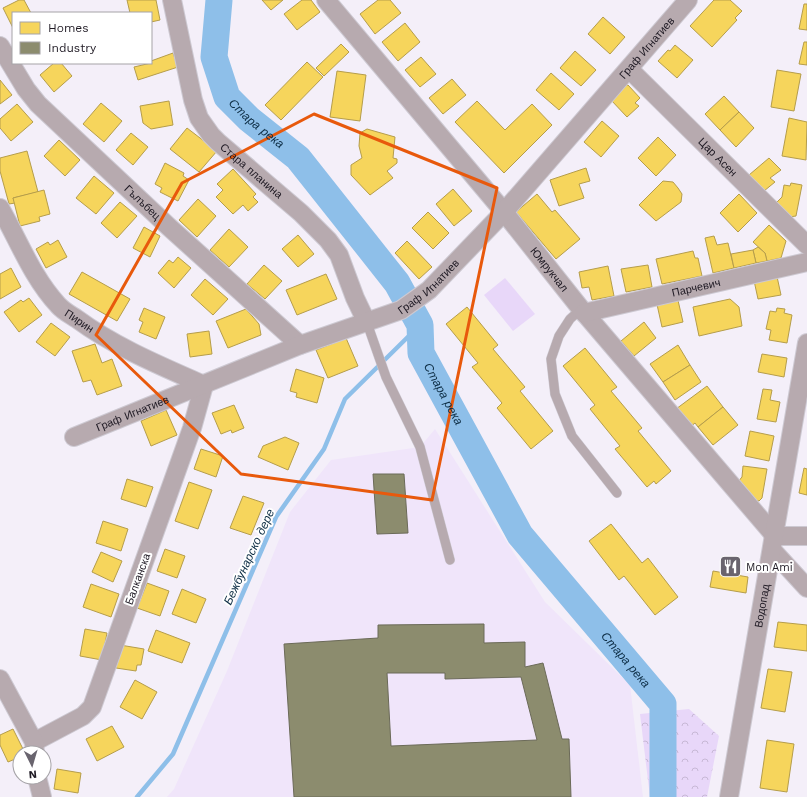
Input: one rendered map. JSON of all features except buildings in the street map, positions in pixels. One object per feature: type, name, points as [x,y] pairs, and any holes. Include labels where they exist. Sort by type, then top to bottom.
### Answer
[{"type":"street","name":"Стара планина","points":[[172,0],[193,100],[199,118],[218,142],[301,213],[328,240],[339,255],[355,298],[367,323]]},
{"type":"street","name":"Юмрукчал","points":[[326,0],[504,212],[583,311],[774,543],[807,588]]},
{"type":"street","name":"Граф Игнатиев","points":[[74,437],[300,345],[401,310],[429,290],[504,212],[688,0]]},
{"type":"street","name":"Гълъбец","points":[[0,46],[14,70],[38,104],[169,227],[300,345]]},
{"type":"street","name":"Цар Асен","points":[[629,69],[807,245]]},
{"type":"street","name":"Пирин","points":[[0,208],[16,235],[35,276],[59,306],[90,328],[152,361],[204,385]]},
{"type":"street","name":"Парчевич","points":[[583,311],[807,262]]},
{"type":"street","name":"Водопад","points":[[729,797],[774,543],[807,343]]},
{"type":"street","name":"Балканска","points":[[37,745],[83,716],[92,707],[192,428],[204,385]]},
{"type":"street","points":[[774,543],[807,536]]},
{"type":"street","points":[[0,679],[33,745]]},
{"type":"street","points":[[39,785],[42,797]]},
{"type":"lane","points":[[583,311],[570,319],[559,336],[551,359],[556,394],[572,436],[617,493]]},
{"type":"lane","points":[[367,323],[386,377],[420,447],[450,560]]},
{"type":"highlighted area","points":[[314,114],[497,188],[432,500],[241,474],[96,335],[182,183]]},
{"type":"shaded area","points":[[435,429],[545,602],[630,685],[643,797],[167,797],[174,789],[227,671],[290,512],[331,460],[420,447]]},
{"type":"green space","points":[[505,278],[535,314],[513,331],[484,295]]},
{"type":"green space","points":[[689,709],[719,736],[707,797],[650,797],[640,714]]},
{"type":"waterway","name":"Стара река","points":[[219,0],[214,57],[227,97],[249,119],[298,158],[397,283],[420,325],[421,353],[520,535],[663,704],[663,797]]},
{"type":"waterway","name":"Бежбунарско дере","points":[[137,797],[173,754],[276,517],[324,449],[345,399],[420,325]]},
{"type":"place","name":"Mon Ami","points":[[730,567]]}]
